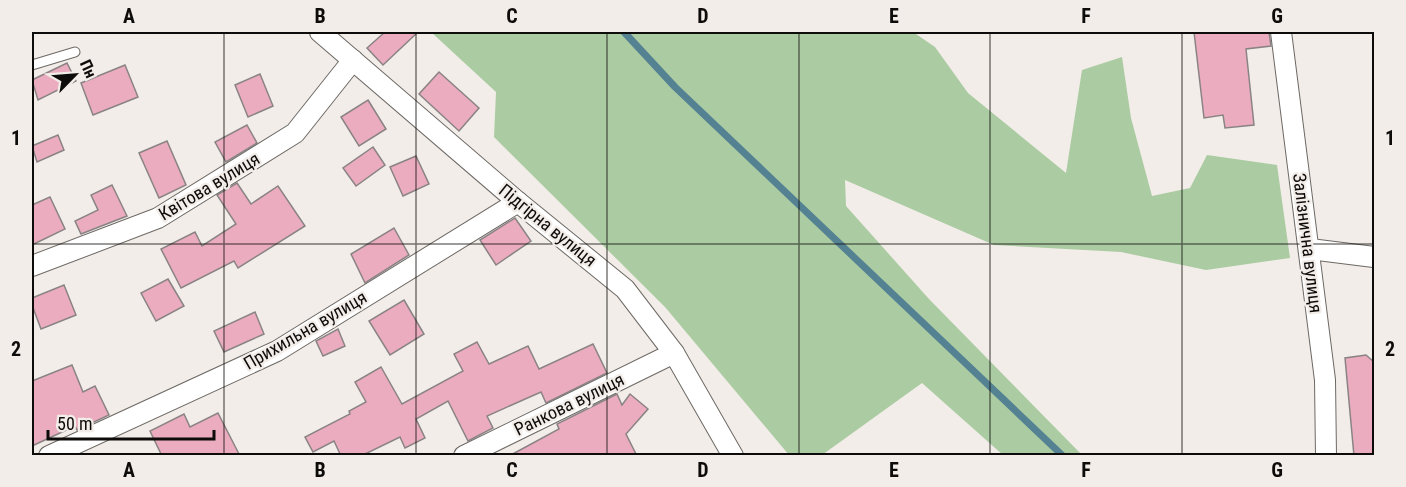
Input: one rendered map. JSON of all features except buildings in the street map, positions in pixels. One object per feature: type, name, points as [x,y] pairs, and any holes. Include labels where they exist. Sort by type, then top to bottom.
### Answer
[{"type":"street","name":"Підгірна вулиця","points":[[320,32],[518,202],[625,289],[674,353],[733,456]]},
{"type":"street","name":"Залізнична вулиця","points":[[1281,32],[1325,380],[1326,456]]},
{"type":"street","name":"Квітова вулиця","points":[[32,266],[158,218],[295,133],[353,60]]},
{"type":"street","name":"Прихильна вулиця","points":[[50,456],[277,351],[518,202]]},
{"type":"street","points":[[1310,249],[1374,257]]},
{"type":"street","name":"Ранкова вулиця","points":[[464,456],[674,353]]},
{"type":"lane","points":[[32,65],[75,52]]},
{"type":"green space","points":[[431,32],[913,32],[935,47],[968,93],[1066,173],[1082,70],[1122,57],[1131,118],[1152,196],[1190,188],[1207,155],[1277,165],[1290,258],[1206,270],[1121,252],[994,245],[845,180],[846,206],[929,299],[1081,454],[1003,455],[922,383],[822,455],[789,455],[665,307],[494,137],[496,92]]},
{"type":"waterway","points":[[624,32],[675,87],[1063,456]]}]
